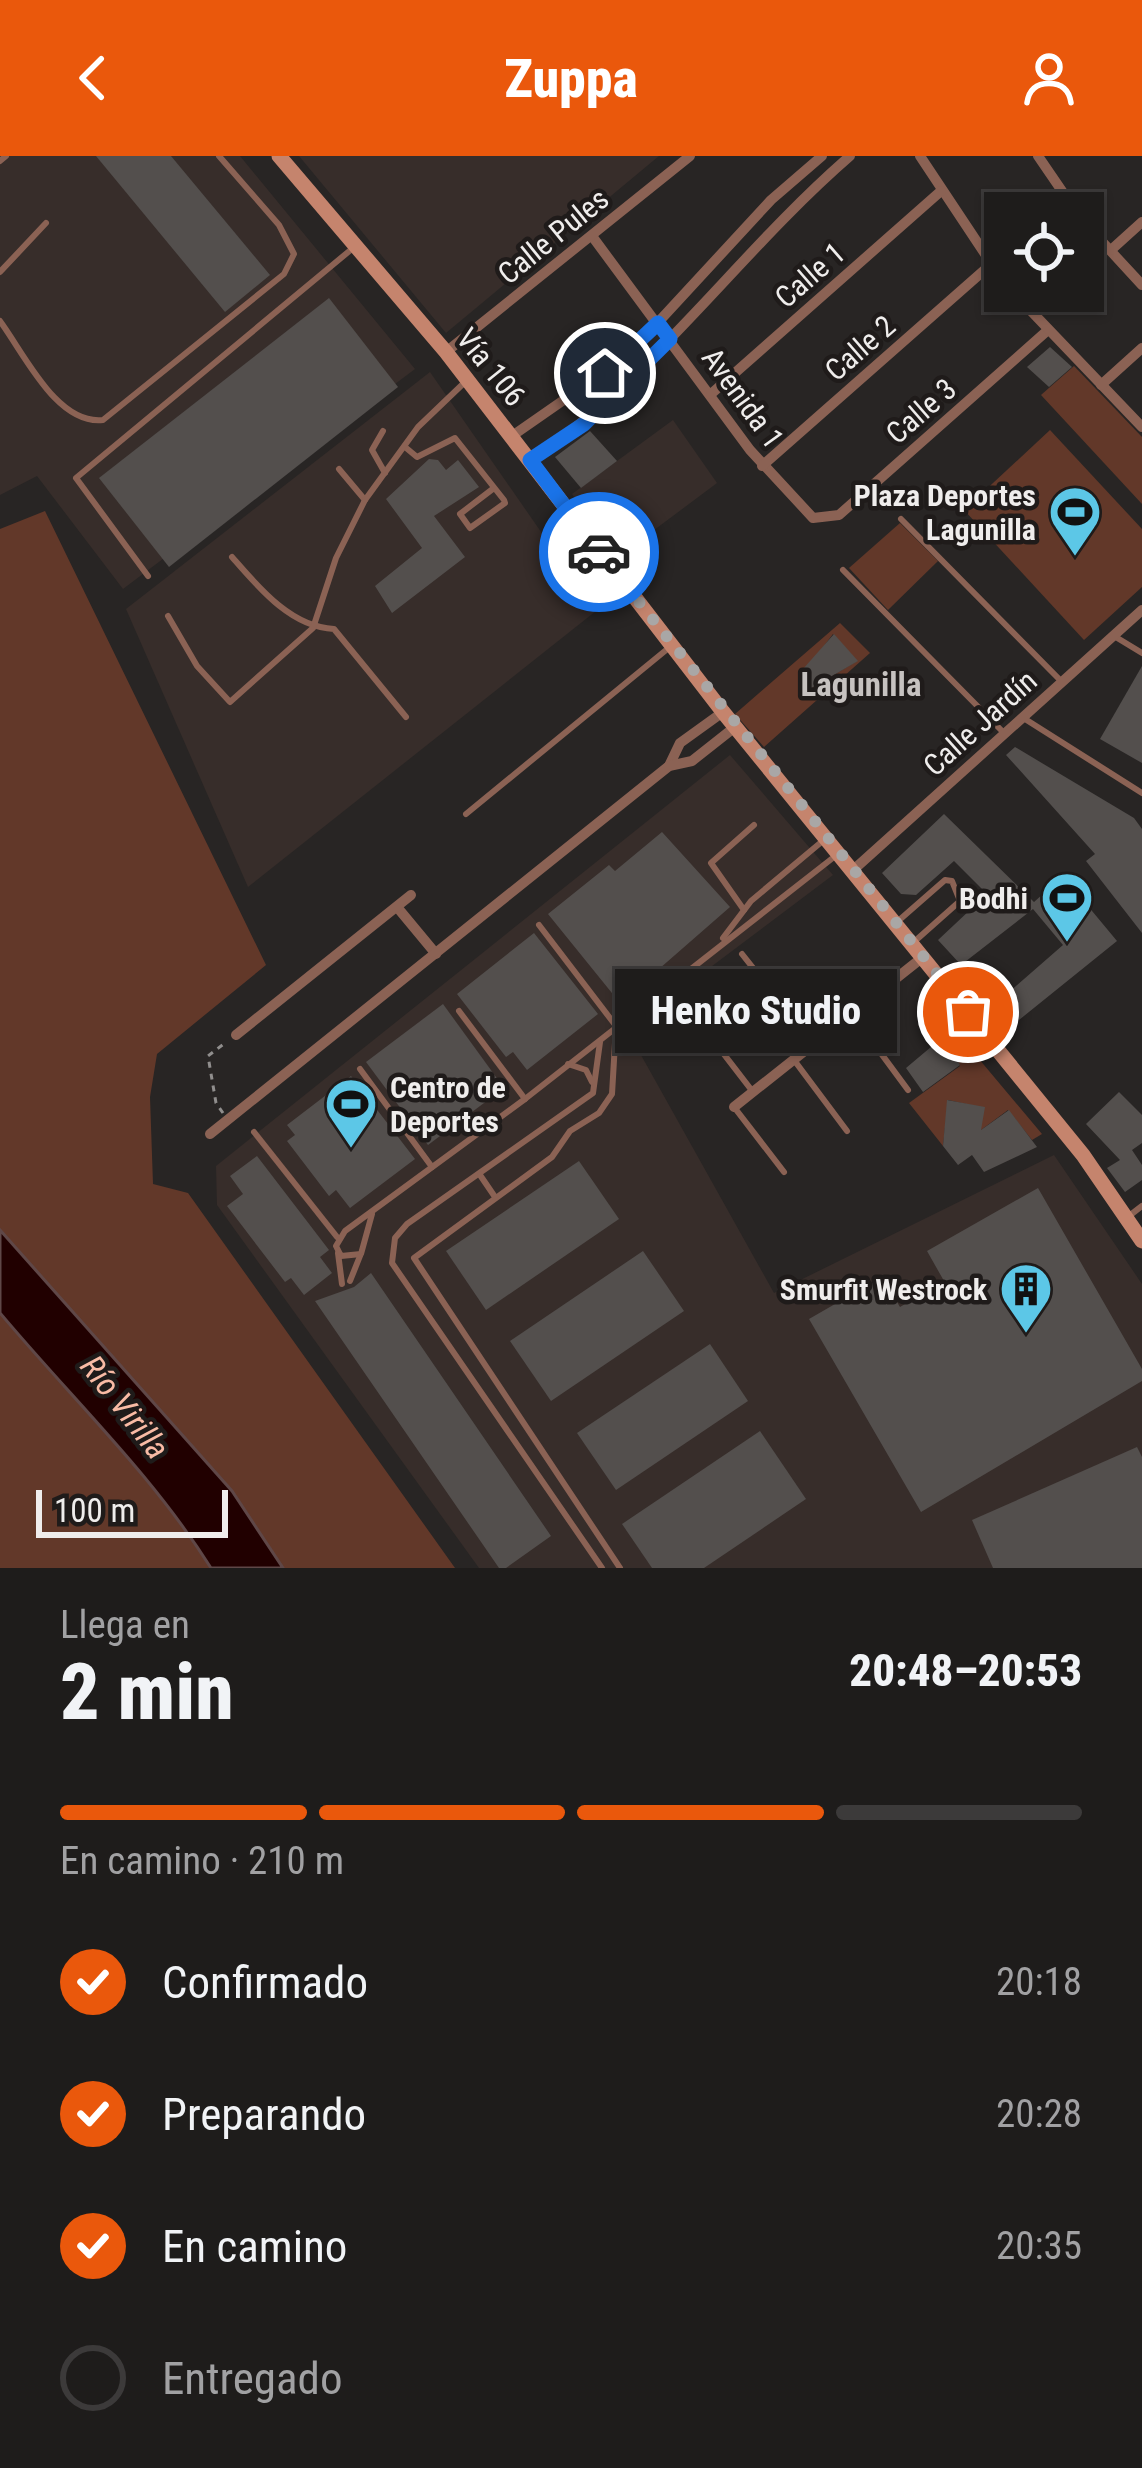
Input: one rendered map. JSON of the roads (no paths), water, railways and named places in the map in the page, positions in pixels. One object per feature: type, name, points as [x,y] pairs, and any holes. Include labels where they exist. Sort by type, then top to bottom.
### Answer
[{"type":"main road","name":"Vía 106","points":[[279,156],[446,352],[723,712],[1083,1155],[1142,1241]]},
{"type":"street","name":"Calle Pules","points":[[446,352],[690,156]]},
{"type":"street","points":[[512,436],[598,379],[658,323],[771,200],[822,156]]},
{"type":"street","points":[[530,460],[584,424],[670,339],[783,214],[850,156]]},
{"type":"street","points":[[920,156],[984,258]]},
{"type":"street","points":[[1038,156],[1063,192]]},
{"type":"street","name":"Calle 1","points":[[711,394],[941,191]]},
{"type":"street","points":[[1111,250],[1142,222]]},
{"type":"street","name":"Avenida 1","points":[[592,236],[762,466],[806,514],[821,519]]},
{"type":"street","points":[[1104,243],[1142,285]]},
{"type":"street","name":"Calle 2","points":[[762,466],[984,270]]},
{"type":"street","points":[[1031,312],[1142,427]]},
{"type":"street","name":"Calle 3","points":[[821,519],[839,515],[1048,330]]},
{"type":"street","points":[[1101,385],[1142,348]]},
{"type":"street","name":"Calle Jardín","points":[[851,872],[1142,610]]},
{"type":"street","points":[[210,1134],[669,766],[680,743],[723,712]]},
{"type":"street","points":[[669,766],[692,761],[735,727]]},
{"type":"street","points":[[236,1035],[411,896]]},
{"type":"street","points":[[397,907],[436,954]]},
{"type":"street","points":[[734,1107],[852,1014],[917,950]]},
{"type":"lane","points":[[0,322],[68,412],[85,422],[104,420],[284,274],[294,254],[279,225],[219,156]]},
{"type":"lane","points":[[0,272],[46,223]]},
{"type":"lane","points":[[148,576],[76,478],[354,247]]},
{"type":"lane","points":[[168,616],[197,666],[230,703],[313,628],[336,558],[365,500],[467,379]]},
{"type":"lane","points":[[382,431],[372,450],[385,473]]},
{"type":"lane","points":[[405,447],[417,458],[454,436],[505,502],[468,527],[460,514],[494,488]]},
{"type":"lane","points":[[339,469],[365,500]]},
{"type":"lane","points":[[901,519],[1062,682]]},
{"type":"lane","points":[[232,557],[263,593],[313,628],[334,629],[406,717]]},
{"type":"lane","points":[[843,570],[1004,733]]},
{"type":"lane","points":[[1114,636],[1142,653]]},
{"type":"lane","points":[[466,814],[671,646]]},
{"type":"lane","points":[[1022,717],[1142,793]]},
{"type":"lane","points":[[744,910],[711,863],[754,825]]},
{"type":"lane","points":[[722,941],[744,910],[825,838]]},
{"type":"lane","points":[[338,1239],[525,1099],[722,941],[766,914],[838,854]]},
{"type":"lane","points":[[896,924],[945,880],[952,881],[960,901],[917,950]]},
{"type":"lane","points":[[539,925],[616,1026],[612,1094],[599,1113],[570,1131],[555,1154],[414,1258],[620,1568]]},
{"type":"lane","points":[[742,954],[813,1045]]},
{"type":"lane","points":[[683,1001],[753,1092]]},
{"type":"lane","points":[[459,1011],[525,1099]]},
{"type":"lane","points":[[852,1014],[908,1090]]},
{"type":"lane","points":[[600,1038],[593,1090],[395,1238],[392,1262],[602,1568]]},
{"type":"lane","points":[[794,1060],[847,1131]]},
{"type":"lane","points":[[568,1064],[586,1070],[599,1113]]},
{"type":"lane","points":[[360,1069],[432,1167]]},
{"type":"lane","points":[[734,1107],[784,1172]]},
{"type":"lane","points":[[561,1118],[570,1131]]},
{"type":"lane","points":[[254,1132],[338,1239],[346,1282],[361,1254],[372,1214]]},
{"type":"lane","points":[[480,1175],[494,1197]]},
{"type":"lane","points":[[1126,1218],[1142,1205]]},
{"type":"lane","points":[[338,1253],[347,1259],[361,1254]]},
{"type":"lane","points":[[408,1287],[424,1279]]},
{"type":"water","name":"Río Virilla","points":[[0,1230],[232,1491],[283,1568],[211,1568],[137,1468],[0,1313]]},
{"type":"place","name":"Plaza Deportes Lagunilla","points":[[1075,558]]},
{"type":"place","name":"Bodhi","points":[[1067,944]]},
{"type":"place","name":"Henko Studio","points":[[968,1012]]},
{"type":"place","name":"Centro de Deportes","points":[[351,1150]]},
{"type":"place","name":"Smurfit Westrock","points":[[1026,1335]]},
{"type":"district","name":"Lagunilla","points":[[861,684]]}]
